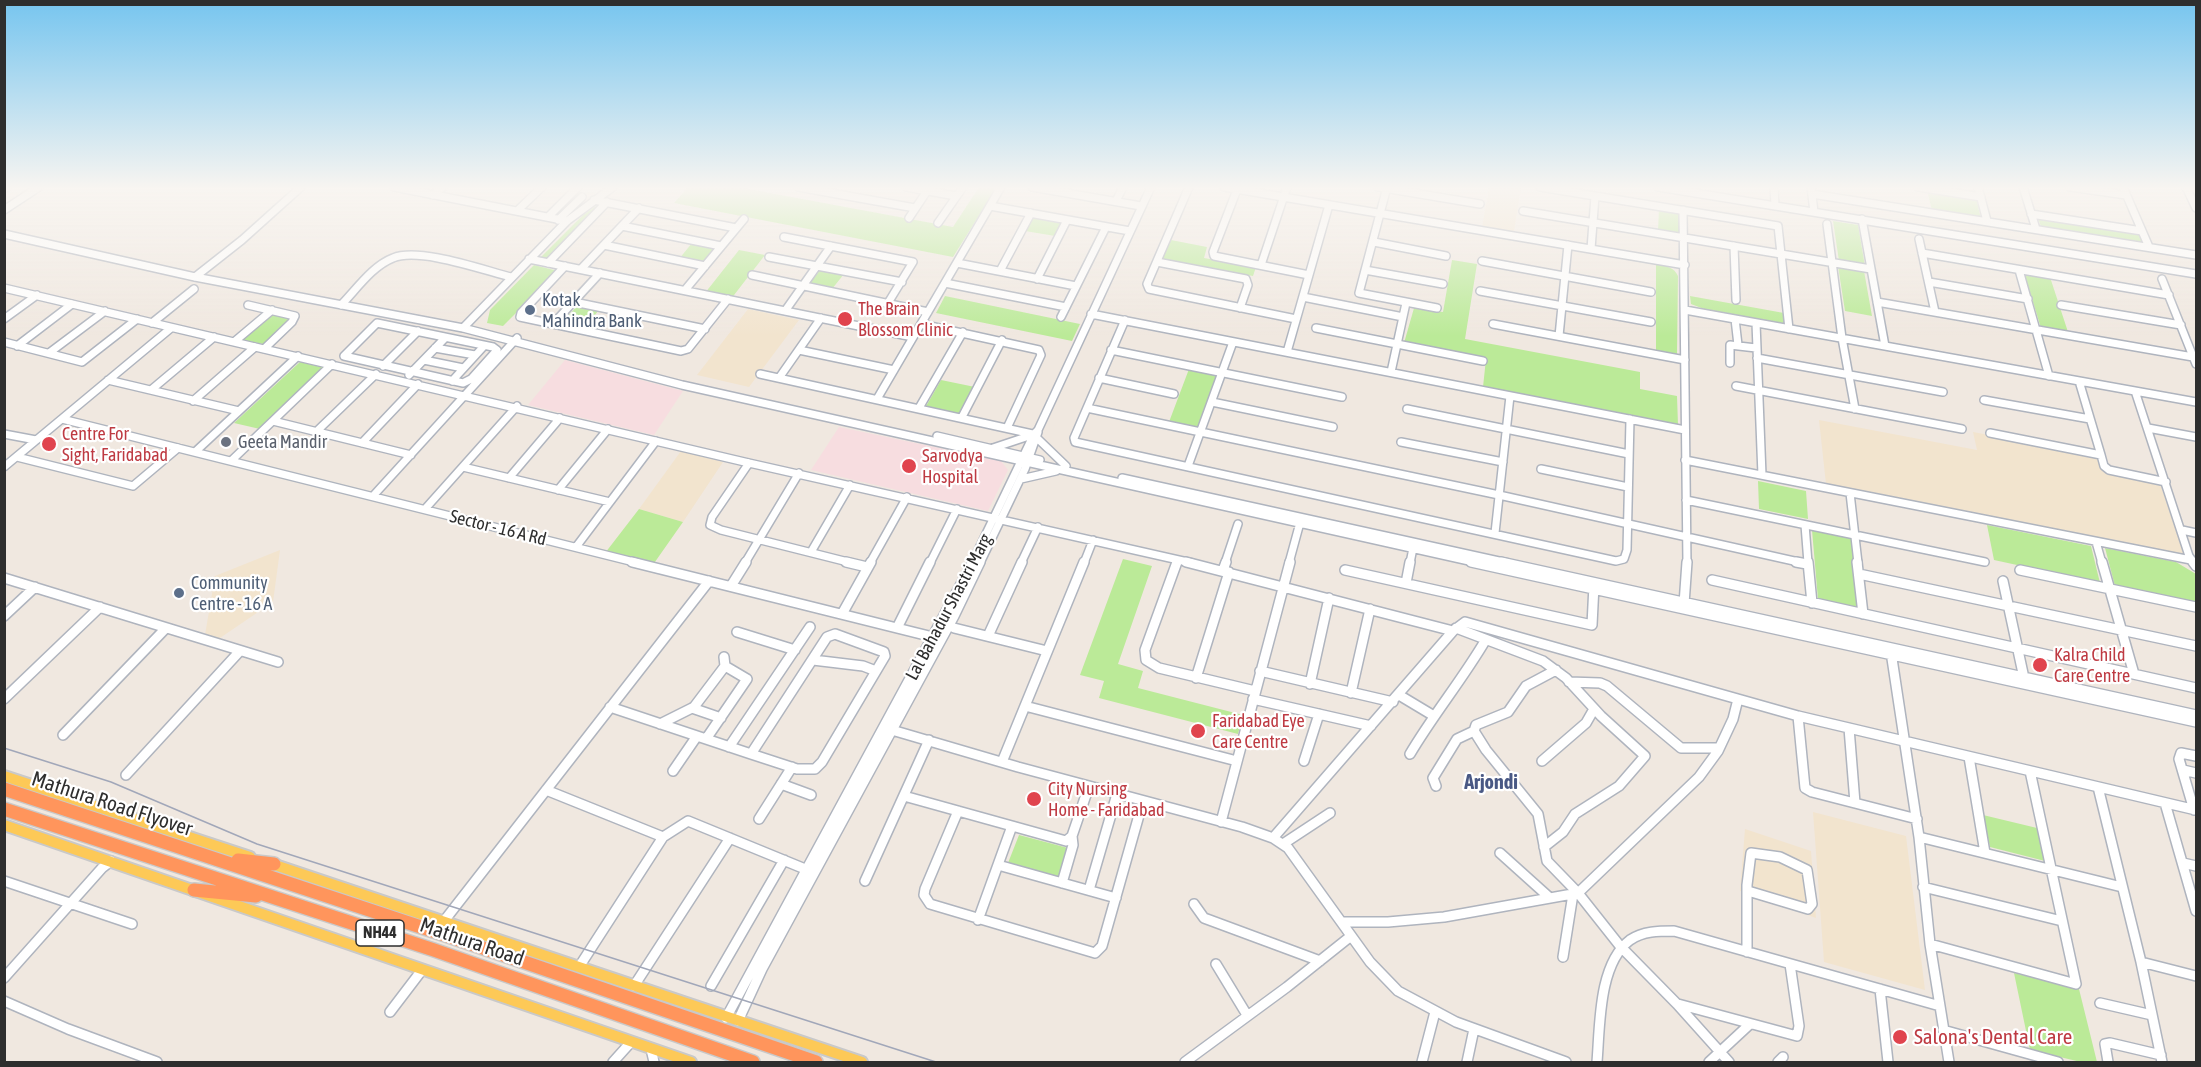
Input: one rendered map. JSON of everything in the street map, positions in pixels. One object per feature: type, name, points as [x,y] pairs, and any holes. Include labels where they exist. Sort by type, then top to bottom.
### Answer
[{"type":"highway","name":"Mathura Road Flyover","points":[[4,789],[208,856]]},
{"type":"highway","name":"Mathura Road","points":[[4,809],[434,950],[753,1062]]},
{"type":"highway","points":[[208,856],[274,864]]},
{"type":"highway","name":"Mathura Road","points":[[208,856],[816,1062]]},
{"type":"highway","points":[[194,890],[243,896],[268,896]]},
{"type":"main road","points":[[4,776],[129,816],[214,847],[274,864],[862,1062]]},
{"type":"main road","points":[[4,825],[692,1062]]},
{"type":"street","points":[[22,237],[198,275],[464,327],[685,381],[992,449],[1025,460]]},
{"type":"street","points":[[198,275],[243,237]]},
{"type":"street","points":[[464,327],[551,237]]},
{"type":"street","points":[[548,263],[573,237]]},
{"type":"street","points":[[581,269],[612,237]]},
{"type":"street","points":[[675,237],[721,246]]},
{"type":"street","points":[[685,290],[729,237]]},
{"type":"street","points":[[784,237],[913,262],[888,303]]},
{"type":"street","points":[[877,399],[972,237]]},
{"type":"street","points":[[1000,271],[1018,237]]},
{"type":"street","points":[[1037,279],[1058,237]]},
{"type":"street","points":[[1061,317],[1101,237]]},
{"type":"street","name":"Lal Bahadur Shastri Marg","points":[[732,1020],[889,729],[998,518],[1127,237]]},
{"type":"street","points":[[1168,237],[1147,284],[1149,289],[1296,319]]},
{"type":"street","points":[[1219,237],[1213,254],[1217,257],[1309,274]]},
{"type":"street","points":[[1261,265],[1270,237]]},
{"type":"street","points":[[1287,352],[1320,237]]},
{"type":"street","points":[[1375,237],[1360,294],[1437,308]]},
{"type":"street","points":[[1520,237],[1685,265]]},
{"type":"street","points":[[1591,249],[1592,237]]},
{"type":"street","points":[[1678,237],[1871,269]]},
{"type":"street","points":[[1780,237],[1789,329]]},
{"type":"street","points":[[1828,237],[1842,339],[1855,409]]},
{"type":"street","points":[[1865,237],[1885,346]]},
{"type":"street","points":[[1970,237],[2196,274]]},
{"type":"street","points":[[2085,237],[2196,255]]},
{"type":"street","points":[[2145,237],[2149,247]]},
{"type":"street","points":[[1685,238],[1687,585],[1693,595],[1688,605]]},
{"type":"street","points":[[1919,239],[1935,312]]},
{"type":"street","points":[[1374,242],[1446,255]]},
{"type":"street","points":[[604,245],[705,266]]},
{"type":"street","points":[[1559,336],[1568,245]]},
{"type":"street","points":[[785,311],[831,246]]},
{"type":"street","points":[[1734,246],[1736,300]]},
{"type":"street","points":[[1922,254],[2169,295]]},
{"type":"street","points":[[343,303],[389,261],[400,256],[421,255],[511,277]]},
{"type":"street","points":[[769,257],[902,282]]},
{"type":"street","points":[[529,259],[914,337]]},
{"type":"street","points":[[1482,261],[1651,292]]},
{"type":"street","points":[[1157,262],[1246,279],[1248,285],[1240,308]]},
{"type":"street","points":[[957,263],[1076,286]]},
{"type":"street","points":[[565,266],[519,315],[522,318],[681,351],[688,349],[728,299]]},
{"type":"street","points":[[1365,270],[1443,284]]},
{"type":"street","points":[[2019,270],[2049,376]]},
{"type":"street","points":[[553,324],[600,273]]},
{"type":"street","points":[[752,275],[928,312]]},
{"type":"street","points":[[2162,279],[2196,364]]},
{"type":"street","points":[[1929,282],[2028,299]]},
{"type":"street","points":[[945,283],[1066,307]]},
{"type":"street","points":[[4,288],[466,394],[749,463],[1226,571],[1454,629],[1534,656],[1556,670],[1594,710],[1645,756],[1619,786],[1575,814],[1563,832],[1544,847]]},
{"type":"street","points":[[152,322],[195,289]]},
{"type":"street","points":[[1480,291],[1651,322]]},
{"type":"street","points":[[4,319],[37,295]]},
{"type":"street","points":[[1303,297],[1402,317]]},
{"type":"street","points":[[574,302],[705,329]]},
{"type":"street","points":[[1877,302],[2193,357]]},
{"type":"street","points":[[1392,372],[1406,303]]},
{"type":"street","points":[[17,346],[72,304]]},
{"type":"street","points":[[248,305],[291,314],[295,318],[264,349]]},
{"type":"street","points":[[2061,305],[2181,325]]},
{"type":"street","points":[[234,342],[272,310]]},
{"type":"street","points":[[1685,310],[2196,402]]},
{"type":"street","points":[[49,354],[105,311]]},
{"type":"street","points":[[1090,315],[1685,430]]},
{"type":"street","points":[[779,378],[820,318]]},
{"type":"street","points":[[1735,319],[1738,345]]},
{"type":"street","points":[[4,342],[82,362],[136,320]]},
{"type":"street","points":[[1125,320],[1074,438],[1075,442],[1622,561],[1626,555],[1630,419]]},
{"type":"street","points":[[377,323],[418,331],[496,348],[496,352],[469,381],[464,383],[350,358],[345,354],[377,323]]},
{"type":"street","points":[[1756,323],[1762,475]]},
{"type":"street","points":[[921,324],[1034,347],[1039,350],[1041,355],[1007,428]]},
{"type":"street","points":[[1493,324],[1685,360]]},
{"type":"street","points":[[4,467],[171,328]]},
{"type":"street","points":[[1316,328],[1483,361]]},
{"type":"street","points":[[383,366],[418,331]]},
{"type":"street","points":[[920,408],[963,332]]},
{"type":"street","points":[[151,390],[214,337]]},
{"type":"street","points":[[404,380],[445,338]]},
{"type":"street","points":[[373,496],[516,339]]},
{"type":"street","points":[[516,339],[687,386],[1594,585]]},
{"type":"street","points":[[962,417],[1002,340]]},
{"type":"street","points":[[1188,466],[1233,342]]},
{"type":"street","points":[[1730,363],[1730,345],[1756,348]]},
{"type":"street","points":[[452,381],[484,346]]},
{"type":"street","points":[[193,401],[255,347]]},
{"type":"street","points":[[435,348],[475,355]]},
{"type":"street","points":[[799,350],[894,370]]},
{"type":"street","points":[[1111,350],[1342,397]]},
{"type":"street","points":[[195,452],[298,356]]},
{"type":"street","points":[[1757,358],[1942,392]]},
{"type":"street","points":[[424,360],[464,368]]},
{"type":"street","points":[[231,461],[332,364]]},
{"type":"street","points":[[317,431],[376,374]]},
{"type":"street","points":[[760,374],[1037,435],[1064,468]]},
{"type":"street","points":[[1099,378],[1174,394]]},
{"type":"street","points":[[108,380],[239,411]]},
{"type":"street","points":[[2079,381],[2104,466],[2109,470],[2166,482]]},
{"type":"street","points":[[362,443],[418,384]]},
{"type":"street","points":[[1736,386],[1962,429]]},
{"type":"street","points":[[2135,391],[2194,563]]},
{"type":"street","points":[[1495,533],[1510,396]]},
{"type":"street","points":[[1984,400],[2090,419]]},
{"type":"street","points":[[1212,402],[1333,427]]},
{"type":"street","points":[[425,509],[517,406]]},
{"type":"street","points":[[1087,408],[1499,495],[1807,564]]},
{"type":"street","points":[[1407,410],[1629,454]]},
{"type":"street","name":"Sector - 16 A Rd","points":[[62,418],[937,638]]},
{"type":"street","points":[[509,478],[560,418]]},
{"type":"street","points":[[273,421],[411,455]]},
{"type":"street","points":[[2148,428],[2196,437]]},
{"type":"street","points":[[558,490],[608,429]]},
{"type":"street","points":[[1990,434],[2102,456]]},
{"type":"street","points":[[4,435],[36,440]]},
{"type":"street","points":[[992,449],[1037,435]]},
{"type":"street","points":[[576,547],[656,441]]},
{"type":"street","points":[[1401,442],[1503,462]]},
{"type":"street","points":[[17,457],[133,486],[178,448]]},
{"type":"street","points":[[998,518],[1021,479],[1025,460]]},
{"type":"street","points":[[1685,460],[2194,563]]},
{"type":"street","points":[[749,463],[710,523],[715,528],[867,567]]},
{"type":"street","points":[[463,467],[610,502]]},
{"type":"street","points":[[1021,479],[1064,468]]},
{"type":"street","points":[[1541,470],[1628,487]]},
{"type":"street","points":[[731,586],[799,473]]},
{"type":"street","points":[[811,552],[850,485]]},
{"type":"street","points":[[1850,493],[1863,614]]},
{"type":"street","points":[[842,614],[907,497]]},
{"type":"street","points":[[1686,500],[1985,562]]},
{"type":"street","points":[[897,628],[957,509]]},
{"type":"street","points":[[1221,822],[1301,520]]},
{"type":"street","points":[[1196,678],[1238,524]]},
{"type":"street","points":[[1805,525],[1812,603]]},
{"type":"street","points":[[988,636],[1038,527]]},
{"type":"street","points":[[1349,530],[1413,548],[1688,605],[2196,722]]},
{"type":"street","points":[[2182,531],[2196,533]]},
{"type":"street","points":[[1002,762],[1093,540]]},
{"type":"street","points":[[2096,542],[2134,674]]},
{"type":"street","points":[[1406,583],[1413,548]]},
{"type":"street","points":[[1178,560],[1144,656],[1151,665],[1319,714],[1371,726]]},
{"type":"street","points":[[1346,570],[1592,625],[1594,585]]},
{"type":"street","points":[[2020,570],[2196,607]]},
{"type":"street","points":[[1859,574],[2196,646]]},
{"type":"street","points":[[4,578],[239,652],[278,662]]},
{"type":"street","points":[[1713,580],[2196,688]]},
{"type":"street","points":[[444,921],[709,581]]},
{"type":"street","points":[[2003,581],[2024,678]]},
{"type":"street","points":[[4,616],[35,587]]},
{"type":"street","points":[[1310,684],[1329,598]]},
{"type":"street","points":[[4,699],[100,607]]},
{"type":"street","points":[[1351,693],[1370,609]]},
{"type":"street","points":[[1273,838],[1454,629],[1465,622],[1798,716],[2195,810],[2179,759],[2181,753],[2196,756]]},
{"type":"street","points":[[729,747],[810,627]]},
{"type":"street","points":[[63,735],[166,628]]},
{"type":"street","points":[[954,628],[1047,651]]},
{"type":"street","points":[[737,632],[795,650]]},
{"type":"street","points":[[610,707],[729,747],[751,754],[792,767],[810,770],[822,762],[885,657],[884,652],[835,634],[827,637],[751,754]]},
{"type":"street","points":[[1410,754],[1434,716],[1464,676],[1485,641]]},
{"type":"street","points":[[1891,651],[2196,715]]},
{"type":"street","points":[[1891,651],[1917,819],[1930,944],[1949,1062]]},
{"type":"street","points":[[126,775],[239,652]]},
{"type":"street","points":[[813,660],[863,666],[876,671]]},
{"type":"street","points":[[660,724],[692,708],[701,699],[725,662],[747,678],[721,718],[673,771]]},
{"type":"street","points":[[1436,786],[1433,778],[1457,739],[1474,730],[1476,725],[1508,712],[1526,686],[1556,670]]},
{"type":"street","points":[[1260,671],[1351,693],[1396,698],[1434,716]]},
{"type":"street","points":[[1569,682],[1600,683],[1607,686],[1681,748],[1719,748]]},
{"type":"street","points":[[1563,957],[1576,894],[1698,777],[1719,748],[1736,711],[1738,699]]},
{"type":"street","points":[[1025,706],[1237,761]]},
{"type":"street","points":[[692,708],[721,718]]},
{"type":"street","points":[[1542,760],[1586,723],[1594,710]]},
{"type":"street","points":[[1304,761],[1319,714]]},
{"type":"street","points":[[1798,716],[1805,788],[1812,792],[1917,819]]},
{"type":"street","points":[[1849,728],[1855,803]]},
{"type":"street","points":[[889,729],[1273,838],[1283,844],[1379,972],[1398,991],[1435,1012],[1474,1029],[1566,1062]]},
{"type":"street","points":[[1474,730],[1486,750],[1538,814],[1542,823],[1547,861],[1620,946],[1677,1004],[1729,1062]]},
{"type":"street","points":[[865,881],[929,740]]},
{"type":"street","points":[[1969,757],[1985,853]]},
{"type":"street","points":[[759,819],[792,767]]},
{"type":"street","points":[[2183,770],[2196,773]]},
{"type":"street","points":[[1930,944],[2076,984],[2030,771]]},
{"type":"street","points":[[781,784],[811,795]]},
{"type":"street","points":[[1062,883],[1073,845],[1072,836],[1089,786]]},
{"type":"street","points":[[2098,787],[2141,962],[2161,1059],[2110,1043],[2105,1044],[2108,1062]]},
{"type":"street","points":[[546,790],[663,837]]},
{"type":"street","points":[[1089,890],[1117,794]]},
{"type":"street","points":[[904,796],[1063,841],[1072,836]]},
{"type":"street","points":[[958,811],[924,895],[930,904],[1095,953],[1102,946],[1143,801]]},
{"type":"street","points":[[2165,803],[2196,911]]},
{"type":"street","points":[[1283,844],[1330,813]]},
{"type":"street","points":[[579,967],[663,837],[688,821],[812,871]]},
{"type":"street","points":[[978,920],[1012,826]]},
{"type":"street","points":[[1919,837],[2122,887]]},
{"type":"street","points":[[634,986],[730,838]]},
{"type":"street","points":[[1748,891],[1808,909],[1812,904],[1807,870],[1800,865],[1759,852],[1751,853],[1749,858],[1748,891],[1748,952]]},
{"type":"street","points":[[1500,853],[1550,898]]},
{"type":"street","points":[[711,986],[784,860]]},
{"type":"street","points":[[4,978],[102,868],[111,861]]},
{"type":"street","points":[[2183,863],[2196,866]]},
{"type":"street","points":[[998,865],[1116,898]]},
{"type":"street","points":[[4,881],[132,924]]},
{"type":"street","points":[[1923,887],[2062,921]]},
{"type":"street","points":[[1342,922],[1388,922],[1444,917],[1576,894]]},
{"type":"street","points":[[1194,904],[1204,918],[1320,961]]},
{"type":"street","points":[[1597,1062],[1611,962],[1620,946],[1659,929],[1674,931],[1940,1006]]},
{"type":"street","points":[[1185,1062],[1351,936]]},
{"type":"street","points":[[2141,962],[2196,976]]},
{"type":"street","points":[[1216,964],[1247,1015]]},
{"type":"street","points":[[1677,1004],[1797,1036],[1799,1026],[1790,964]]},
{"type":"street","points":[[390,1012],[422,970]]},
{"type":"street","points":[[1880,989],[1888,1062]]},
{"type":"street","points":[[4,1001],[68,1029],[158,1062]]},
{"type":"street","points":[[2100,1003],[2152,1015]]},
{"type":"street","points":[[1422,1062],[1435,1012]]},
{"type":"street","points":[[1709,1062],[1750,1024]]},
{"type":"street","points":[[1467,1062],[1474,1029]]},
{"type":"street","points":[[1943,1030],[2058,1062]]},
{"type":"street","points":[[613,1062],[631,1042]]},
{"type":"street","points":[[651,1049],[654,1062]]},
{"type":"shaded area","points":[[748,309],[799,320],[749,387],[697,375]]},
{"type":"shaded area","points":[[565,360],[683,391],[654,435],[528,405]]},
{"type":"shaded area","points":[[1819,420],[1977,450],[1973,432],[2100,456],[2106,474],[2160,484],[2185,557],[1826,484]]},
{"type":"shaded area","name":"Sarvodya Hospital","points":[[839,427],[1001,461],[1008,470],[988,511],[811,470]]},
{"type":"shaded area","points":[[681,451],[723,462],[683,522],[639,509]]},
{"type":"shaded area","points":[[280,550],[273,602],[217,640],[205,635],[215,576]]},
{"type":"shaded area","points":[[1813,812],[1906,836],[1925,990],[1824,962]]},
{"type":"shaded area","points":[[1745,829],[1811,851],[1816,918],[1740,891]]},
{"type":"green space","points":[[561,237],[570,237],[549,259],[541,257]]},
{"type":"green space","points":[[849,237],[966,237],[953,257]]},
{"type":"green space","points":[[1835,237],[1860,237],[1865,266],[1839,261]]},
{"type":"green space","points":[[2092,237],[2141,237],[2144,245]]},
{"type":"green space","points":[[1171,240],[1207,247],[1204,258],[1256,267],[1253,276],[1162,260]]},
{"type":"green space","points":[[692,243],[717,247],[704,264],[679,259]]},
{"type":"green space","points":[[739,250],[765,255],[731,299],[705,293]]},
{"type":"green space","points":[[1452,260],[1477,264],[1465,339],[1640,372],[1640,389],[1677,396],[1678,425],[1483,387],[1486,359],[1404,343],[1414,308],[1443,312]]},
{"type":"green space","points":[[1656,264],[1672,269],[1678,276],[1677,354],[1656,350]]},
{"type":"green space","points":[[534,265],[558,271],[503,326],[487,323],[490,310]]},
{"type":"green space","points":[[1838,266],[1864,271],[1872,316],[1845,311]]},
{"type":"green space","points":[[821,269],[844,274],[832,289],[809,284]]},
{"type":"green space","points":[[2024,273],[2050,277],[2068,332],[2041,328]]},
{"type":"green space","points":[[945,296],[1080,324],[1072,341],[936,313]]},
{"type":"green space","points":[[1690,296],[1784,313],[1785,324],[1704,309],[1691,304]]},
{"type":"green space","points":[[577,306],[599,310],[584,328],[562,323]]},
{"type":"green space","points":[[272,314],[296,319],[268,345],[243,340]]},
{"type":"green space","points":[[300,362],[325,368],[260,429],[234,423]]},
{"type":"green space","points":[[1189,369],[1217,375],[1198,428],[1169,422]]},
{"type":"green space","points":[[941,380],[975,387],[959,415],[925,408]]},
{"type":"green space","points":[[1758,481],[1806,491],[1808,519],[1759,509]]},
{"type":"green space","points":[[639,509],[683,522],[650,569],[602,557]]},
{"type":"green space","points":[[1987,525],[2091,546],[2100,583],[1994,560]]},
{"type":"green space","points":[[1812,530],[1851,538],[1859,608],[1818,599]]},
{"type":"green space","points":[[2105,548],[2176,562],[2196,574],[2196,603],[2115,586]]},
{"type":"green space","points":[[1123,559],[1152,566],[1118,664],[1143,671],[1138,688],[1243,715],[1238,734],[1099,698],[1104,681],[1080,675]]},
{"type":"green space","points":[[1983,815],[2037,828],[2045,861],[1990,847]]},
{"type":"green space","points":[[1019,835],[1068,848],[1059,877],[1008,863]]},
{"type":"green space","points":[[2014,973],[2079,989],[2097,1062],[2081,1062],[2030,1050]]},
{"type":"railway","points":[[4,748],[111,782],[257,844],[936,1062]]},
{"type":"place","name":"Kotak Mahindra Bank","points":[[530,310]]},
{"type":"place","name":"The Brain Blossom Clinic","points":[[845,319]]},
{"type":"place","name":"Geeta Mandir","points":[[226,442]]},
{"type":"place","name":"Centre For Sight, Faridabad","points":[[49,444]]},
{"type":"place","name":"Sarvodya Hospital","points":[[909,466]]},
{"type":"place","name":"Community Centre - 16 A","points":[[179,593]]},
{"type":"place","name":"Kalra Child Care Centre","points":[[2040,665]]},
{"type":"place","name":"Faridabad Eye Care Centre","points":[[1198,731]]},
{"type":"place","name":"City Nursing Home - Faridabad","points":[[1034,799]]},
{"type":"place","name":"Salona's Dental Care","points":[[1900,1037]]},
{"type":"district","name":"Arjondi","points":[[1491,783]]}]
